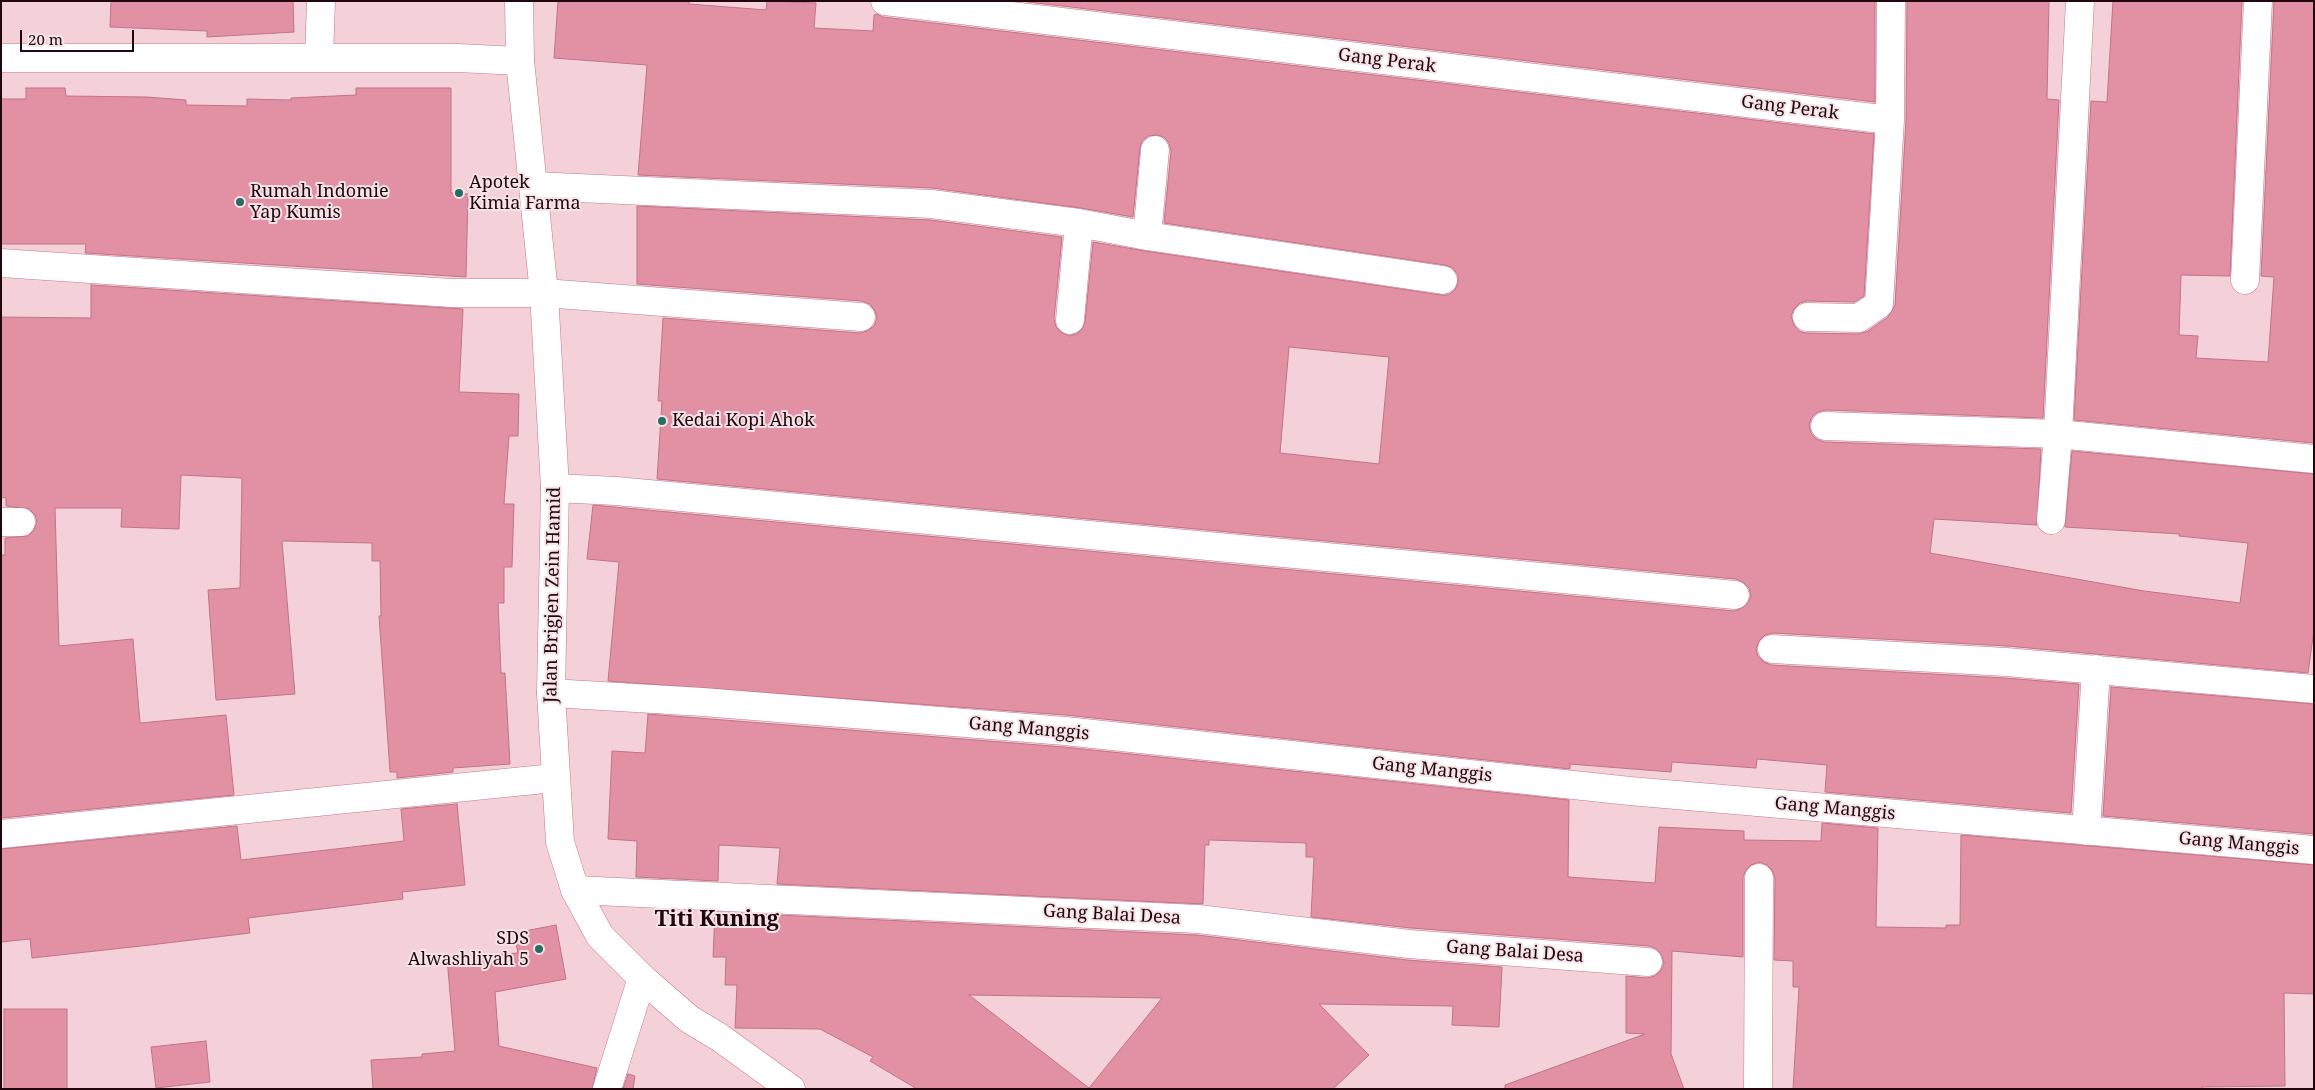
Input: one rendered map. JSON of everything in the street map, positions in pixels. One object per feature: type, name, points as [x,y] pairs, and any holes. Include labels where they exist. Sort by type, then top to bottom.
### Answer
[{"type":"street","points":[[319,58],[321,1]]},
{"type":"street","name":"Jalan Brigjen Zein Hamid","points":[[519,1],[520,61],[544,294],[555,488],[551,694],[554,778],[560,842],[575,890],[600,936],[642,978],[689,1019],[719,1037],[791,1089]]},
{"type":"street","name":"Gang Perak","points":[[884,1],[1890,120]]},
{"type":"street","points":[[1807,317],[1859,318],[1879,304],[1890,120],[1891,1]]},
{"type":"street","points":[[2051,520],[2058,434],[2080,1]]},
{"type":"street","points":[[2245,280],[2258,1]]},
{"type":"street","points":[[1,58],[458,58],[520,61]]},
{"type":"street","points":[[1147,236],[1155,150]]},
{"type":"street","points":[[534,186],[932,204],[1079,223],[1147,236],[1442,280]]},
{"type":"street","points":[[1070,320],[1079,223]]},
{"type":"street","points":[[1,263],[451,293],[544,294],[861,317]]},
{"type":"street","points":[[1825,426],[2058,434],[2314,459]]},
{"type":"street","points":[[555,488],[636,493],[1735,596]]},
{"type":"street","points":[[1772,649],[2006,662],[2314,689]]},
{"type":"street","points":[[2086,831],[2096,669]]},
{"type":"street","name":"Gang Manggis","points":[[551,694],[703,702],[1065,731],[1630,791],[2314,850]]},
{"type":"street","points":[[1,834],[554,778]]},
{"type":"street","points":[[1758,1089],[1759,878]]},
{"type":"street","name":"Gang Balai Desa","points":[[575,890],[1198,920],[1409,944],[1648,962]]},
{"type":"street","points":[[607,1089],[642,978]]},
{"type":"building","points":[[111,1],[293,1],[294,32],[207,37],[207,31],[110,27]]},
{"type":"building","points":[[558,1],[689,1],[689,4],[766,10],[767,1],[816,3],[814,28],[873,31],[874,15],[877,14],[883,17],[1874,134],[1864,296],[1854,302],[1807,301],[1800,303],[1794,309],[1791,316],[1794,325],[1799,331],[1806,333],[1859,334],[1868,331],[1888,317],[1895,305],[1906,121],[1907,1],[2049,1],[2047,99],[2059,100],[2043,418],[1826,410],[1818,412],[1812,417],[1809,425],[1811,433],[1816,439],[1824,442],[2041,449],[2037,525],[1934,519],[1930,553],[2144,591],[2240,603],[2248,543],[2179,536],[2180,534],[2065,527],[2072,451],[2314,474],[2314,630],[2308,673],[2007,646],[1773,633],[1765,635],[1759,641],[1756,649],[1758,656],[1764,662],[1771,665],[2079,684],[2071,813],[1825,792],[1827,765],[1757,759],[1756,768],[1672,762],[1671,772],[1570,764],[1570,769],[1066,715],[608,681],[619,562],[587,559],[593,505],[1734,611],[1741,609],[1747,604],[1751,596],[1749,588],[1736,579],[657,479],[662,401],[658,401],[663,318],[860,333],[874,326],[877,318],[870,304],[862,301],[637,284],[637,206],[930,220],[1062,237],[1054,319],[1056,327],[1069,336],[1077,334],[1085,322],[1093,242],[1441,295],[1448,295],[1455,290],[1458,283],[1458,275],[1453,268],[1445,265],[1164,223],[1171,151],[1169,143],[1164,137],[1157,135],[1148,136],[1142,141],[1133,217],[932,188],[638,175],[647,65],[554,58]],"holes":[[[1289,347],[1389,357],[1379,464],[1280,453]]]},
{"type":"building","points":[[1020,1],[1875,1],[1875,102]]},
{"type":"building","points":[[2113,1],[2242,1],[2230,276],[2181,275],[2179,335],[2198,336],[2196,358],[2268,362],[2274,277],[2261,276],[2274,1],[2314,1],[2314,443],[2074,420],[2091,101],[2107,102]]},
{"type":"building","points":[[26,88],[65,88],[66,96],[147,97],[186,100],[186,105],[247,106],[247,99],[291,100],[291,98],[356,95],[356,88],[451,88],[451,193],[468,194],[466,277],[85,253],[86,244],[1,244],[1,99],[26,99]]},
{"type":"building","points":[[91,285],[463,309],[459,392],[519,394],[518,436],[509,436],[504,504],[514,504],[512,567],[504,567],[504,603],[498,603],[501,673],[505,673],[510,764],[453,768],[453,772],[397,778],[397,772],[390,772],[379,616],[381,616],[380,561],[372,561],[372,543],[282,541],[295,694],[216,700],[208,590],[240,588],[242,478],[181,475],[179,529],[121,527],[122,508],[55,508],[59,646],[133,639],[140,723],[226,715],[234,795],[1,818],[1,555],[5,555],[5,538],[28,536],[34,530],[37,522],[35,515],[29,509],[6,506],[6,498],[1,497],[1,317],[91,318]]},
{"type":"building","points":[[2111,687],[2314,704],[2314,834],[2103,816]]},
{"type":"building","points":[[648,714],[1064,747],[1569,800],[1568,877],[1655,883],[1659,827],[1744,831],[1744,840],[1821,841],[1822,823],[1878,828],[1876,927],[1946,928],[1946,925],[1960,925],[1961,835],[2314,865],[2314,994],[2284,993],[2285,1086],[2202,1087],[2202,1089],[1793,1089],[1799,987],[1793,987],[1793,961],[1774,960],[1775,878],[1772,870],[1767,865],[1759,862],[1751,865],[1743,877],[1743,957],[1672,951],[1671,1054],[1684,1089],[1505,1089],[1505,1085],[1645,1034],[1626,1033],[1626,976],[1647,978],[1655,976],[1661,970],[1664,963],[1657,949],[1649,946],[1411,928],[1311,917],[1314,857],[1306,857],[1306,843],[1209,840],[1209,845],[1205,845],[1203,904],[777,884],[780,848],[719,845],[718,881],[636,877],[637,841],[608,839],[612,751],[645,753]]},
{"type":"building","points":[[457,804],[465,885],[402,892],[403,899],[248,918],[250,933],[32,958],[30,939],[1,942],[1,849],[237,826],[241,860],[404,841],[401,809]]},
{"type":"building","points":[[715,912],[1197,935],[1407,960],[1502,967],[1499,1027],[1452,1025],[1453,1006],[1319,1004],[1369,1055],[1333,1089],[917,1089],[870,1061],[873,1057],[820,1029],[735,1028],[737,985],[725,985],[726,957],[713,957]],"holes":[[[969,995],[1162,998],[1089,1088]]]},
{"type":"building","points":[[556,925],[566,979],[495,992],[499,1046],[597,1068],[592,1089],[373,1089],[371,1060],[422,1057],[422,1054],[455,1051],[447,958],[518,953],[514,933]]},
{"type":"building","points":[[4,1009],[67,1009],[67,1089],[4,1089]]},
{"type":"building","points":[[206,1041],[210,1082],[156,1088],[151,1047]]},
{"type":"building","points":[[628,1074],[635,1076],[633,1089],[623,1089]]},
{"type":"place","name":"Apotek Kimia Farma","points":[[459,193]]},
{"type":"place","name":"Rumah Indomie Yap Kumis","points":[[240,202]]},
{"type":"place","name":"Kedai Kopi Ahok","points":[[662,421]]},
{"type":"place","name":"SDS Alwashliyah 5","points":[[539,949]]},
{"type":"district","name":"Titi Kuning","points":[[717,920]]}]
